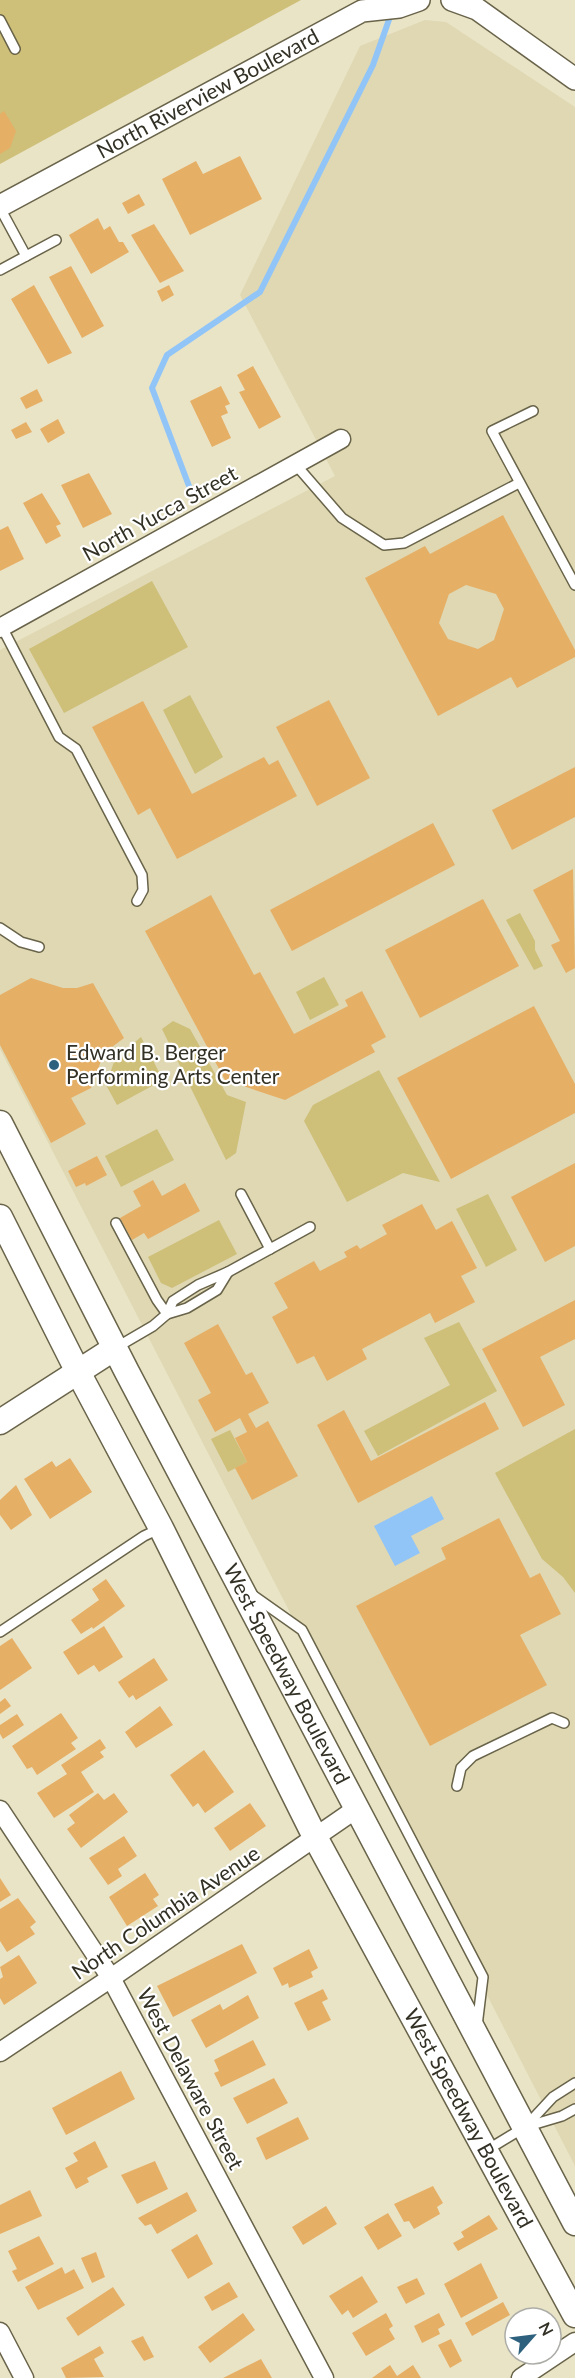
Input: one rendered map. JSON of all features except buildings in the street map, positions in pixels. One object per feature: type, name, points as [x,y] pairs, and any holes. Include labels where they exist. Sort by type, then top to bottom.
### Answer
[{"type":"main road","name":"West Speedway Boulevard","points":[[0,1123],[115,1348],[575,2223]]},
{"type":"main road","name":"West Speedway Boulevard","points":[[0,1217],[78,1372],[161,1528],[315,1837],[575,2315]]},
{"type":"main road","points":[[0,1422],[115,1348]]},
{"type":"street","name":"North Riverview Boulevard","points":[[0,207],[359,5],[399,7],[419,0]]},
{"type":"street","points":[[452,0],[477,9],[575,79]]},
{"type":"street","name":"North Yucca Street","points":[[1,628],[341,439]]},
{"type":"street","name":"North Columbia Avenue","points":[[0,2052],[356,1809]]},
{"type":"street","name":"West Delaware Street","points":[[0,1810],[111,1978],[324,2378]]},
{"type":"street","points":[[0,2332],[24,2378]]},
{"type":"street","points":[[521,2378],[575,2342]]},
{"type":"lane","points":[[0,20],[15,49]]},
{"type":"lane","points":[[0,207],[26,256]]},
{"type":"lane","points":[[0,270],[56,240]]},
{"type":"lane","points":[[533,411],[492,431],[575,585]]},
{"type":"lane","points":[[296,465],[342,518],[384,545],[404,543],[519,483]]},
{"type":"lane","points":[[1,628],[59,737],[76,749],[142,875],[143,890],[137,901]]},
{"type":"lane","points":[[0,928],[21,942],[39,947]]},
{"type":"lane","points":[[241,1194],[270,1249]]},
{"type":"lane","points":[[116,1223],[157,1300],[167,1314]]},
{"type":"lane","points":[[115,1348],[153,1326],[167,1314],[174,1301],[198,1284],[228,1272],[310,1227]]},
{"type":"lane","points":[[167,1314],[187,1308],[217,1290],[228,1272]]},
{"type":"lane","points":[[0,1632],[144,1536],[161,1528]]},
{"type":"lane","points":[[241,1587],[302,1630],[483,1977],[476,2034]]},
{"type":"lane","points":[[457,1786],[461,1768],[473,1756],[552,1718],[564,1723]]},
{"type":"lane","points":[[525,2127],[553,2097],[575,2083]]},
{"type":"lane","points":[[485,2151],[525,2127],[562,2116],[575,2109]]},
{"type":"shaded area","points":[[0,0],[301,0],[0,164]]},
{"type":"shaded area","points":[[425,20],[446,22],[575,107],[575,2166],[0,1049],[0,650],[335,476],[240,295],[360,46]]},
{"type":"shaded area","points":[[152,581],[188,647],[64,713],[29,649]]},
{"type":"shaded area","points":[[190,695],[223,757],[195,774],[163,710]]},
{"type":"shaded area","points":[[520,913],[535,941],[535,950],[543,966],[534,970],[506,920]]},
{"type":"shaded area","points":[[324,977],[339,1005],[310,1020],[296,992]]},
{"type":"shaded area","points":[[173,1021],[190,1029],[227,1095],[246,1102],[236,1153],[226,1160],[162,1029]]},
{"type":"shaded area","points":[[141,1037],[163,1080],[117,1105],[106,1085],[115,1059]]},
{"type":"shaded area","points":[[379,1070],[440,1182],[403,1173],[347,1202],[304,1121],[313,1105]]},
{"type":"shaded area","points":[[157,1129],[174,1160],[121,1187],[105,1156]]},
{"type":"shaded area","points":[[488,1194],[517,1250],[486,1267],[456,1209]]},
{"type":"shaded area","points":[[219,1220],[237,1254],[172,1288],[161,1283],[148,1257]]},
{"type":"shaded area","points":[[459,1322],[497,1391],[378,1456],[364,1431],[450,1385],[424,1338]]},
{"type":"shaded area","points":[[575,1429],[575,1593],[563,1577],[542,1559],[495,1473]]},
{"type":"shaded area","points":[[230,1430],[247,1462],[228,1472],[211,1439]]},
{"type":"water","points":[[432,1496],[444,1519],[411,1536],[420,1553],[395,1566],[374,1526]]},
{"type":"waterway","points":[[192,494],[152,388],[167,355],[260,292],[373,65],[391,14]]},
{"type":"place","name":"Edward B. Berger Performing Arts Center","points":[[54,1065]]}]
